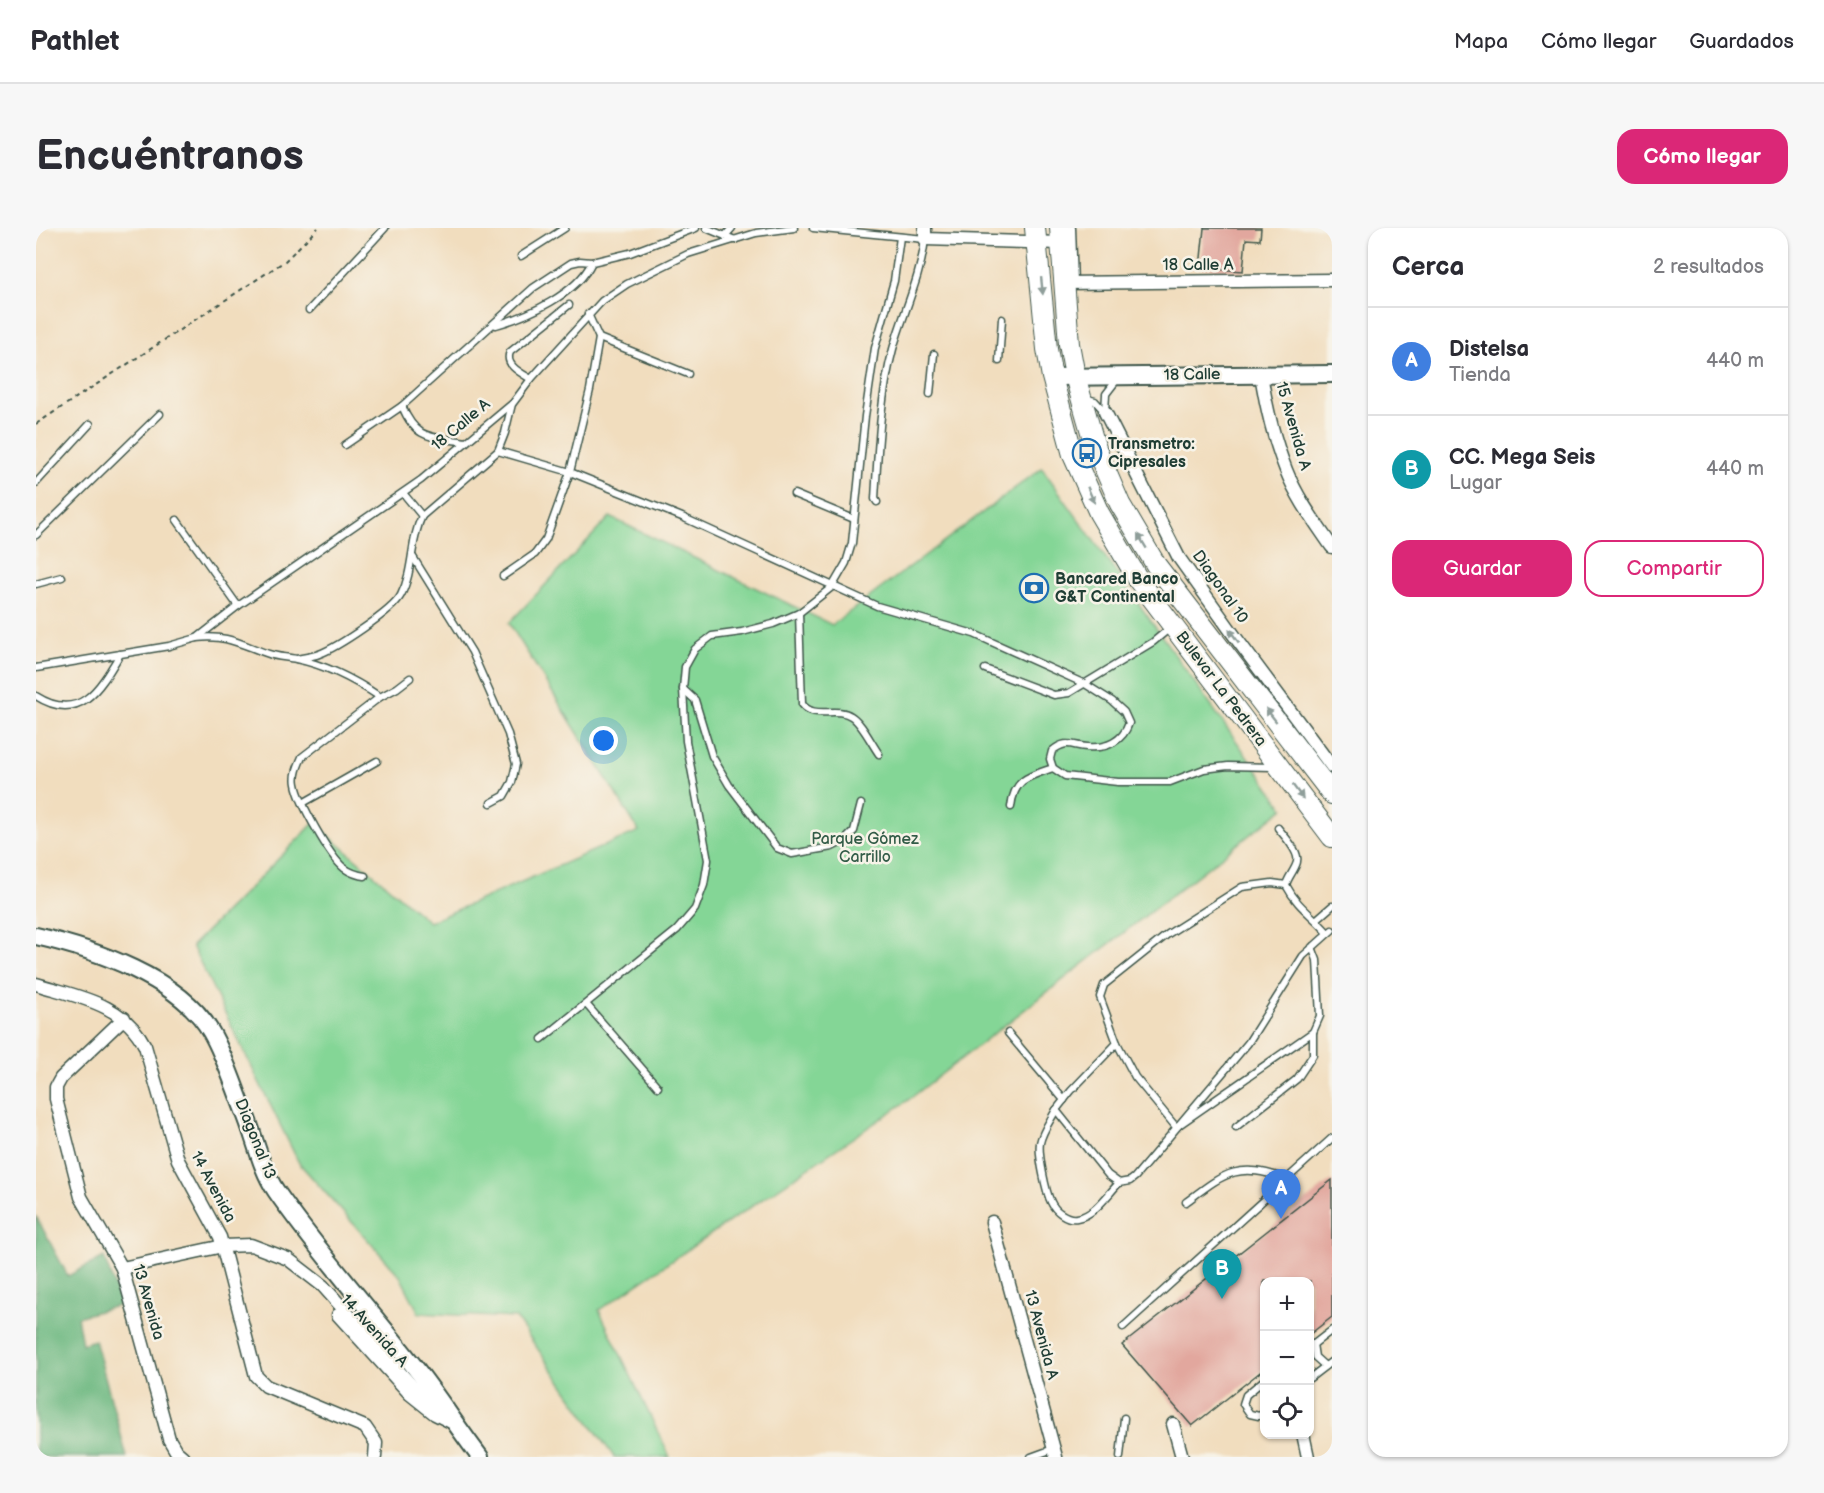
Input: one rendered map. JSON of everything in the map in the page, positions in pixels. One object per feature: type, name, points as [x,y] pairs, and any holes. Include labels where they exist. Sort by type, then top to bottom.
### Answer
[{"type":"main road","name":"Bulevar La Pedrera","points":[[1064,233],[1069,283],[1069,344],[1075,376],[1095,446],[1120,504],[1155,565],[1332,794]]},
{"type":"main road","name":"Bulevar La Pedrera","points":[[1036,235],[1047,349],[1052,377],[1073,455],[1099,513],[1139,581],[1332,837]]},
{"type":"street","points":[[925,234],[1064,233]]},
{"type":"street","name":"18 Calle A","points":[[1069,283],[1332,280]]},
{"type":"street","name":"15 Avenida A","points":[[1261,374],[1265,403],[1286,470],[1305,506],[1332,547]]},
{"type":"street","name":"18 Calle","points":[[1052,377],[1332,374]]},
{"type":"street","name":"Diagonal 10","points":[[1105,412],[1179,558],[1332,766]]},
{"type":"street","name":"Diagonal 13","points":[[36,936],[66,943],[122,963],[158,982],[180,998],[210,1031],[255,1137],[262,1163],[275,1189],[333,1266],[415,1367],[480,1457]]},
{"type":"street","name":"14 Avenida","points":[[36,984],[102,1004],[124,1018],[139,1035],[145,1046],[178,1160],[212,1220],[223,1246],[254,1369],[259,1380],[266,1386],[359,1424],[374,1437],[377,1449],[375,1457]]},
{"type":"street","name":"13 Avenida","points":[[124,1018],[61,1078],[56,1090],[57,1104],[81,1197],[122,1268],[169,1439],[176,1451],[183,1457]]},
{"type":"street","name":"13 Avenida A","points":[[992,1222],[1055,1453]]},
{"type":"street","points":[[122,1268],[223,1246]]},
{"type":"street","name":"14 Avenida A","points":[[223,1246],[256,1246],[275,1254],[285,1267],[313,1287],[410,1394],[435,1414],[451,1418]]},
{"type":"street","points":[[1173,1424],[1182,1457]]},
{"type":"street","points":[[1304,1439],[1308,1457]]},
{"type":"lane","points":[[309,310],[385,228]]},
{"type":"lane","points":[[521,256],[565,228]]},
{"type":"lane","points":[[345,445],[402,406],[533,288],[554,273],[571,263],[592,262],[630,253],[696,228]]},
{"type":"lane","points":[[706,228],[735,240]]},
{"type":"lane","points":[[725,236],[732,228]]},
{"type":"lane","name":"18 Calle A","points":[[36,668],[169,646],[197,638],[238,606],[403,493],[513,403],[531,379],[574,334],[588,314],[610,295],[688,254],[756,233],[794,228]]},
{"type":"lane","points":[[813,228],[900,237],[925,234],[923,261],[893,351],[885,391],[877,460],[875,499],[877,502]]},
{"type":"lane","points":[[542,1039],[676,930],[695,909],[704,885],[708,860],[686,741],[682,689],[685,667],[694,649],[712,636],[742,632],[773,624],[800,613],[832,587],[846,563],[852,543],[865,416],[875,348],[894,281],[900,237]]},
{"type":"lane","points":[[493,326],[527,314],[569,289],[579,282],[592,262]]},
{"type":"lane","points":[[531,379],[509,363],[507,357],[510,352],[569,304]]},
{"type":"lane","points":[[503,576],[535,554],[546,539],[570,472],[590,390],[599,338],[588,314]]},
{"type":"lane","points":[[999,361],[1002,319]]},
{"type":"lane","points":[[599,338],[688,375]]},
{"type":"lane","points":[[930,394],[934,354]]},
{"type":"lane","points":[[1105,412],[1106,394],[1115,381],[1125,376]]},
{"type":"lane","points":[[1081,397],[1095,401],[1105,412]]},
{"type":"lane","points":[[297,659],[320,654],[379,618],[400,596],[413,558],[416,529],[422,516],[453,492],[498,451],[513,403]]},
{"type":"lane","points":[[402,406],[412,427],[423,435],[466,442]]},
{"type":"lane","points":[[36,535],[160,414]]},
{"type":"lane","points":[[36,483],[90,424]]},
{"type":"lane","points":[[498,451],[570,472],[682,517],[877,606],[974,634],[1085,684],[1112,701],[1124,712],[1129,723],[1125,735],[1102,746],[1060,744],[1052,751],[1050,759],[1053,768],[1065,776],[1118,782],[1170,782],[1204,769],[1228,766],[1280,767]]},
{"type":"lane","points":[[403,493],[422,516]]},
{"type":"lane","points":[[794,494],[854,519]]},
{"type":"lane","points":[[177,520],[238,606]]},
{"type":"lane","points":[[413,558],[472,652],[508,734],[516,764],[512,782],[504,796],[491,803]]},
{"type":"lane","points":[[36,584],[62,577]]},
{"type":"lane","points":[[800,613],[802,704],[812,712],[850,715],[856,720],[879,754]]},
{"type":"lane","points":[[985,669],[1054,695],[1069,693],[1153,642],[1173,625]]},
{"type":"lane","points":[[197,638],[212,636],[233,639],[270,655],[297,659],[350,678],[381,697]]},
{"type":"lane","points":[[36,696],[53,705],[69,707],[89,698],[102,685],[120,654]]},
{"type":"lane","points":[[365,876],[354,874],[342,867],[310,820],[296,783],[297,770],[302,757],[410,678]]},
{"type":"lane","points":[[682,689],[695,700],[712,756],[729,785],[777,848],[792,854],[832,847],[844,841],[854,831],[861,804]]},
{"type":"lane","points":[[303,803],[377,761]]},
{"type":"lane","points":[[1011,807],[1015,788],[1021,781],[1053,768]]},
{"type":"lane","points":[[1117,1043],[1056,1110],[1044,1131],[1040,1144],[1041,1164],[1051,1203],[1060,1213],[1069,1218],[1078,1218],[1091,1212],[1119,1183],[1130,1181],[1135,1177],[1248,1043],[1303,956],[1330,931],[1310,916],[1291,895],[1286,885],[1297,861],[1297,854],[1278,828]]},
{"type":"lane","points":[[1176,1127],[1135,1077],[1117,1043],[1100,997],[1104,984],[1168,934],[1242,887],[1264,883],[1286,885]]},
{"type":"lane","points":[[1317,919],[1332,906]]},
{"type":"lane","points":[[1236,1127],[1297,1079],[1313,1055],[1313,1032],[1320,1016],[1317,960],[1312,947]]},
{"type":"lane","points":[[586,1004],[658,1087]]},
{"type":"lane","points":[[1176,1127],[1313,1032]]},
{"type":"lane","points":[[1008,1033],[1064,1100]]},
{"type":"lane","points":[[1056,1110],[1108,1175],[1119,1183]]},
{"type":"lane","points":[[1123,1327],[1332,1138]]},
{"type":"lane","points":[[1186,1202],[1217,1178],[1240,1170],[1268,1172],[1287,1179]]},
{"type":"lane","points":[[1314,1343],[1332,1330]]},
{"type":"lane","points":[[1314,1354],[1325,1366]]},
{"type":"lane","points":[[1314,1375],[1332,1361]]},
{"type":"lane","points":[[1260,1383],[1248,1393],[1243,1401],[1245,1410],[1250,1414],[1260,1414]]},
{"type":"lane","points":[[1120,1457],[1124,1418]]},
{"type":"lane","points":[[1031,1457],[1055,1453]]},
{"type":"path","points":[[36,424],[285,261],[318,228]]},
{"type":"green space","name":"Parque Gómez Carrillo","points":[[1042,468],[1284,808],[907,1101],[599,1310],[670,1457],[614,1457],[516,1318],[419,1313],[400,1276],[299,1163],[192,946],[314,823],[429,922],[639,831],[509,623],[610,517],[832,625]]},
{"type":"green space","points":[[36,1216],[68,1276],[104,1257],[121,1305],[77,1317],[82,1344],[95,1340],[127,1457],[36,1457]]},
{"type":"building","points":[[1204,228],[1261,228],[1260,240],[1246,239],[1243,271],[1200,268]]},
{"type":"building","points":[[1332,1180],[1332,1317],[1314,1331],[1314,1277],[1260,1277],[1260,1372],[1192,1426],[1122,1345]]},
{"type":"place","name":"Transmetro: Cipresales","points":[[1087,453]]},
{"type":"place","name":"Bancared Banco G&T Continental","points":[[1034,588]]},
{"type":"place","name":"Distelsa","points":[[1281,1219]]},
{"type":"place","name":"CC. Mega Seis","points":[[1222,1299]]}]
